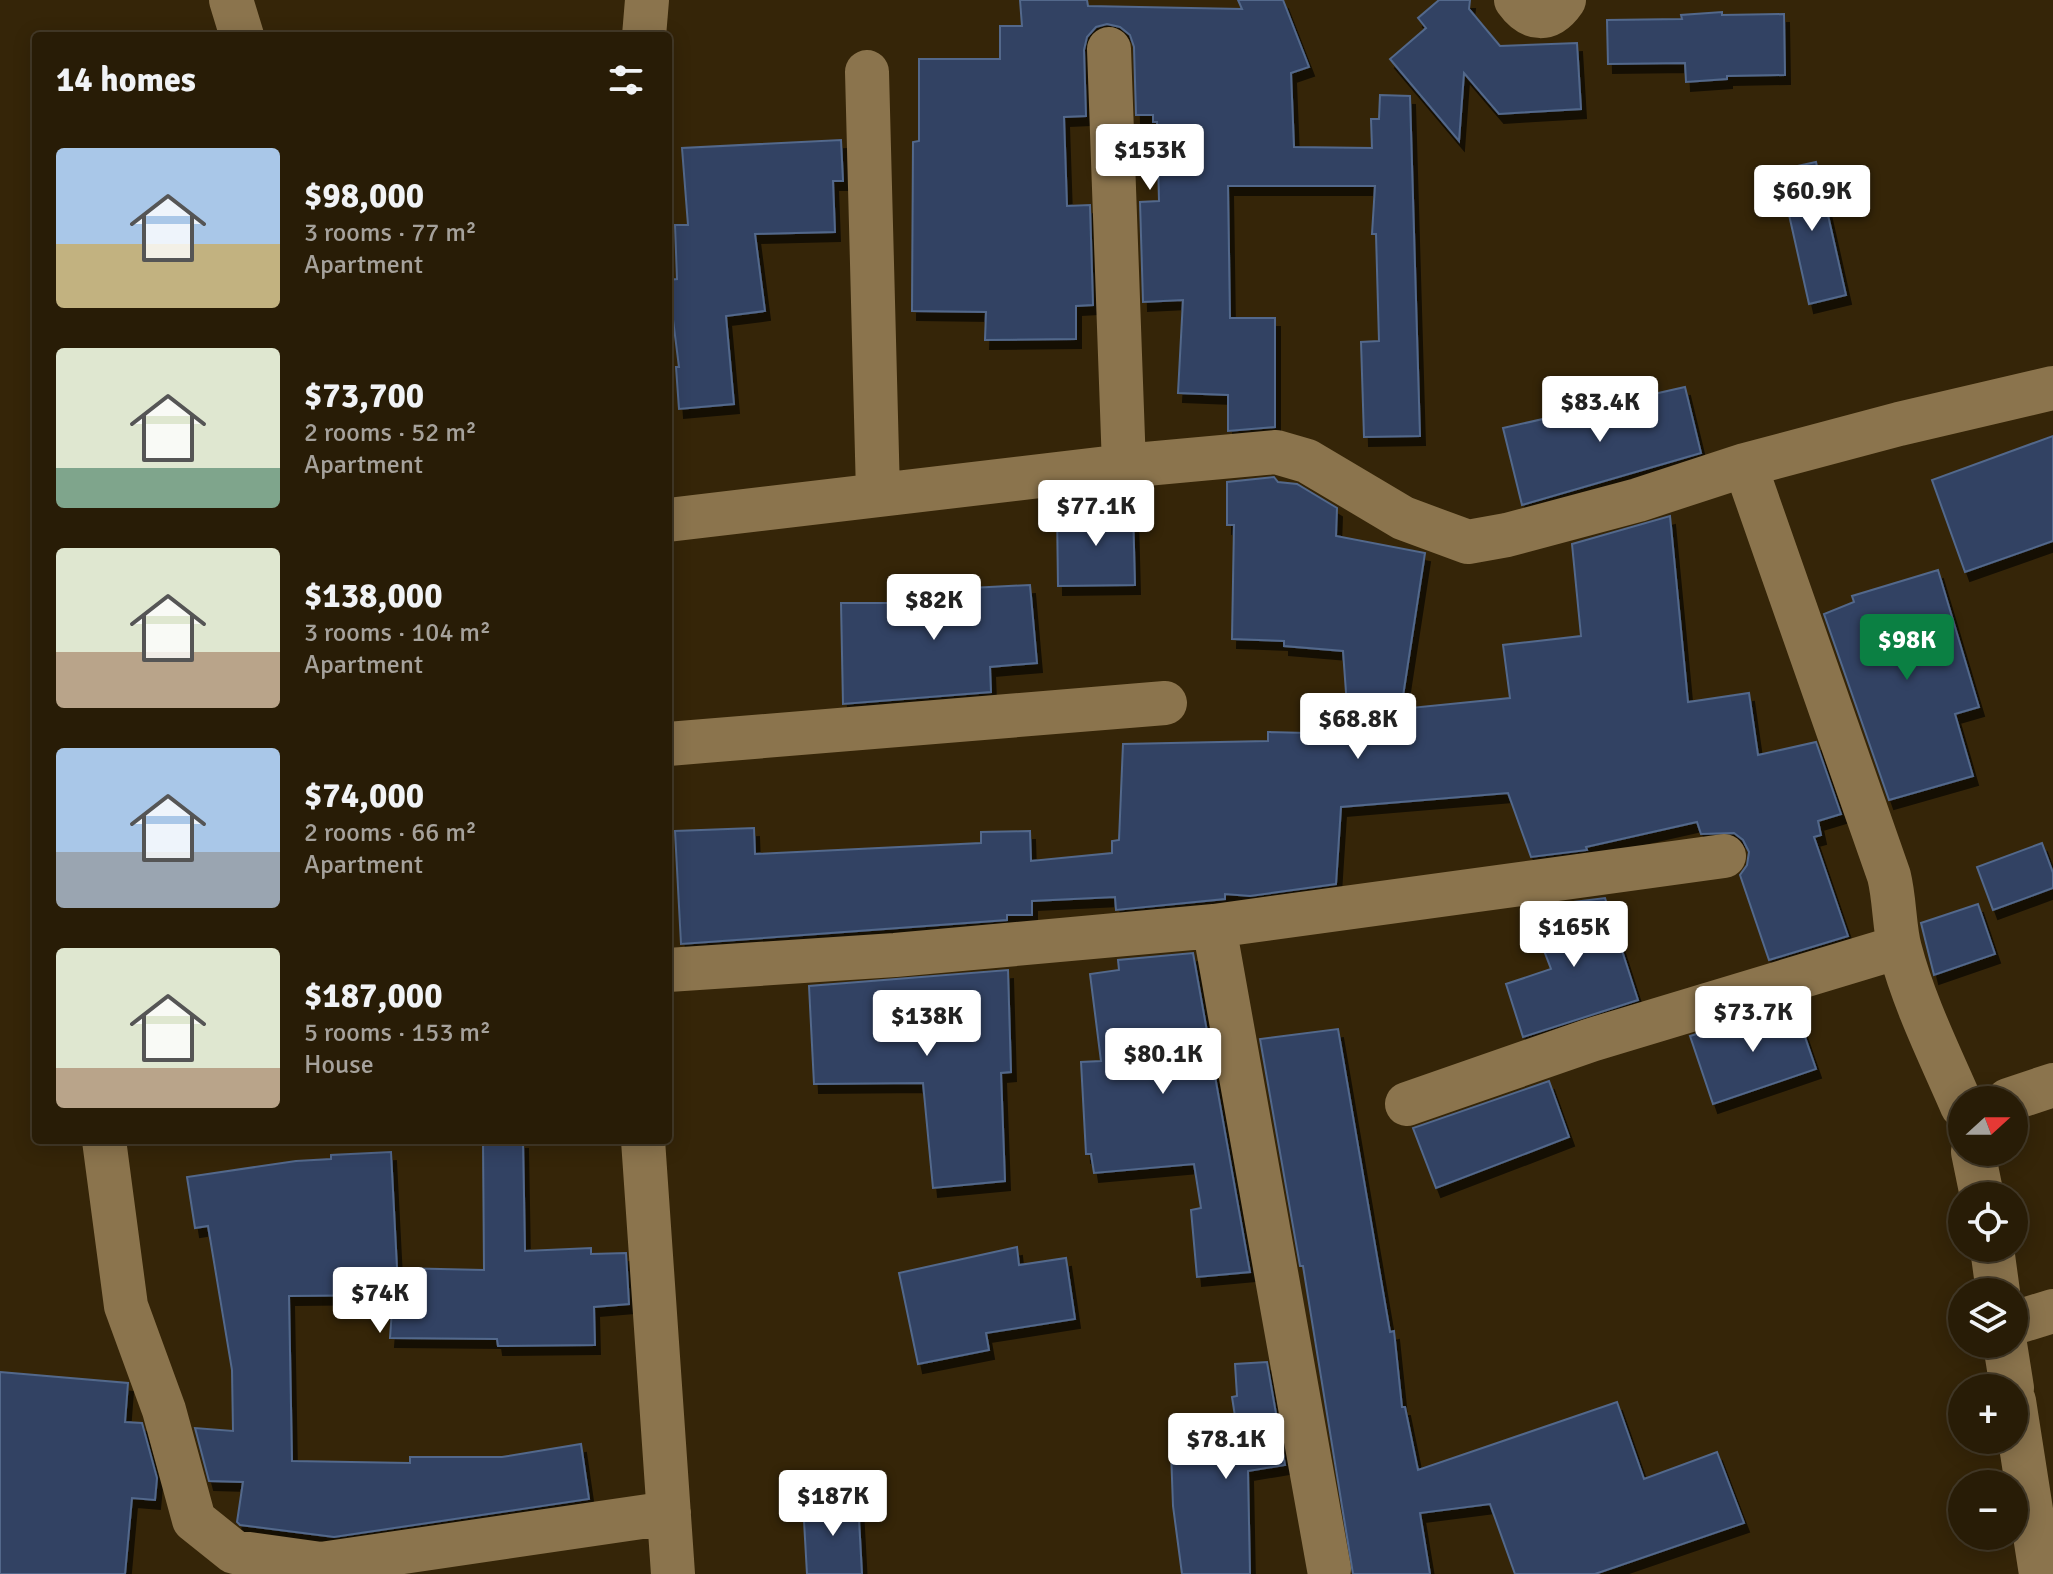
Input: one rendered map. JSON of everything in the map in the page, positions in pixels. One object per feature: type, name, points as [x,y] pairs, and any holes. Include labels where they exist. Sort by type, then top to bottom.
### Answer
[{"type":"street","points":[[231,0],[241,32]]},
{"type":"street","points":[[644,32],[647,0]]},
{"type":"street","points":[[1516,0],[1526,14],[1542,18],[1553,14],[1564,0]]},
{"type":"street","points":[[1109,49],[1124,466]]},
{"type":"street","points":[[867,72],[878,493]]},
{"type":"street","points":[[672,519],[878,493],[1276,452],[1307,461],[1403,518],[1468,542],[1507,535],[1638,500],[1745,465],[1899,424],[2053,388]]},
{"type":"street","points":[[1745,465],[1889,876],[1897,907],[1899,947],[1953,1086]]},
{"type":"street","points":[[672,744],[1165,703]]},
{"type":"street","points":[[672,970],[895,955],[1214,926],[1724,856]]},
{"type":"street","points":[[1214,926],[1329,1569]]},
{"type":"street","points":[[1407,1104],[1591,1040],[1899,947]]},
{"type":"street","points":[[2028,1093],[2053,1085]]},
{"type":"street","points":[[105,1144],[126,1306],[164,1410],[194,1520],[234,1552],[321,1564],[669,1513]]},
{"type":"street","points":[[643,1144],[673,1574]]},
{"type":"street","points":[[2028,1319],[2053,1311]]},
{"type":"street","points":[[2022,1454],[2041,1574]]},
{"type":"building","points":[[1020,0],[1087,0],[1088,6],[1242,9],[1238,0],[1283,0],[1309,67],[1291,73],[1294,147],[1372,148],[1371,119],[1379,119],[1380,95],[1410,96],[1420,436],[1364,437],[1361,342],[1379,341],[1376,234],[1372,234],[1375,186],[1228,186],[1230,318],[1275,318],[1275,427],[1228,431],[1228,395],[1178,393],[1183,300],[1143,302],[1140,202],[1159,201],[1157,122],[1153,122],[1153,115],[1136,115],[1134,47],[1130,35],[1120,27],[1107,24],[1096,27],[1087,37],[1084,50],[1086,116],[1064,117],[1067,206],[1090,205],[1093,305],[1076,306],[1076,339],[985,340],[986,312],[912,311],[913,142],[919,141],[919,59],[1000,59],[1000,26],[1022,26]]},
{"type":"building","points":[[1439,0],[1470,0],[1469,9],[1500,46],[1577,43],[1581,109],[1499,114],[1464,73],[1459,141],[1390,59],[1426,28],[1418,18]]},
{"type":"building","points":[[1722,12],[1722,15],[1784,14],[1785,75],[1727,76],[1727,79],[1686,82],[1685,63],[1608,64],[1607,20],[1682,19],[1681,15]]},
{"type":"building","points":[[841,140],[843,181],[833,181],[835,232],[755,234],[765,311],[726,316],[734,404],[679,409],[672,280],[677,279],[675,225],[688,225],[682,148]]},
{"type":"building","points":[[1816,162],[1846,295],[1809,304],[1779,170]]},
{"type":"building","points":[[1685,387],[1701,453],[1522,505],[1503,428]]},
{"type":"building","points":[[2053,436],[2053,541],[1965,572],[1932,480]]},
{"type":"building","points":[[1274,477],[1278,482],[1297,484],[1337,508],[1336,536],[1425,553],[1401,709],[1510,698],[1503,645],[1581,636],[1572,544],[1670,516],[1688,702],[1749,693],[1758,755],[1816,742],[1841,814],[1818,821],[1821,835],[1814,837],[1848,936],[1769,960],[1740,875],[1747,865],[1749,852],[1743,840],[1734,833],[1701,834],[1697,822],[1586,847],[1587,850],[1531,857],[1508,793],[1341,807],[1336,884],[1250,896],[1225,894],[1225,899],[1116,910],[1115,897],[1032,901],[1032,915],[1007,915],[1007,920],[681,944],[675,831],[754,828],[755,854],[981,843],[981,832],[1030,831],[1031,861],[1112,853],[1112,841],[1119,840],[1123,744],[1268,741],[1268,732],[1349,734],[1343,651],[1284,646],[1284,641],[1232,639],[1234,525],[1227,525],[1227,482]]},
{"type":"building","points":[[1133,510],[1135,585],[1058,586],[1057,511]]},
{"type":"building","points":[[1938,570],[1979,707],[1955,714],[1973,776],[1889,800],[1824,614],[1854,602],[1852,596]]},
{"type":"building","points":[[1030,585],[1037,663],[990,667],[991,692],[843,704],[841,603],[895,603],[894,592]]},
{"type":"building","points":[[2042,843],[2053,873],[2053,888],[1993,910],[1977,867]]},
{"type":"building","points":[[1605,898],[1638,1000],[1523,1037],[1506,984],[1551,969],[1532,919],[1550,912],[1548,905]]},
{"type":"building","points":[[1978,904],[1995,954],[1934,975],[1921,923]]},
{"type":"building","points":[[1193,953],[1250,1272],[1197,1277],[1191,1210],[1201,1208],[1194,1164],[1094,1173],[1091,1154],[1086,1154],[1081,1062],[1101,1061],[1090,974],[1119,970],[1118,960]]},
{"type":"building","points":[[1008,970],[1011,1072],[1001,1073],[1005,1181],[933,1188],[923,1083],[814,1084],[809,986]]},
{"type":"building","points":[[1794,1005],[1816,1069],[1713,1104],[1690,1036]]},
{"type":"building","points":[[1338,1029],[1390,1332],[1394,1331],[1402,1407],[1405,1407],[1418,1470],[1617,1402],[1644,1479],[1717,1452],[1744,1523],[1595,1574],[1515,1574],[1490,1504],[1420,1513],[1430,1574],[1353,1574],[1303,1266],[1300,1266],[1260,1039]]},
{"type":"building","points":[[1549,1081],[1569,1137],[1436,1188],[1413,1128]]},
{"type":"building","points":[[483,1144],[523,1144],[525,1251],[591,1248],[591,1254],[626,1253],[629,1304],[594,1307],[595,1345],[498,1346],[497,1339],[390,1338],[393,1295],[289,1296],[292,1461],[410,1463],[410,1457],[502,1457],[581,1444],[589,1499],[334,1537],[240,1525],[237,1522],[243,1482],[209,1481],[195,1428],[233,1431],[232,1370],[208,1226],[195,1228],[187,1177],[331,1159],[331,1155],[391,1152],[397,1268],[484,1270]]},
{"type":"building","points":[[1017,1247],[1019,1265],[1066,1258],[1075,1319],[986,1333],[989,1350],[918,1364],[899,1273]]},
{"type":"building","points":[[1267,1362],[1285,1465],[1248,1471],[1250,1574],[1182,1574],[1173,1506],[1171,1451],[1239,1442],[1232,1397],[1237,1396],[1235,1364]]},
{"type":"building","points":[[0,1372],[128,1383],[125,1422],[142,1423],[157,1478],[155,1500],[132,1498],[125,1574],[0,1574]]},
{"type":"building","points":[[858,1501],[862,1574],[807,1574],[803,1503]]}]
